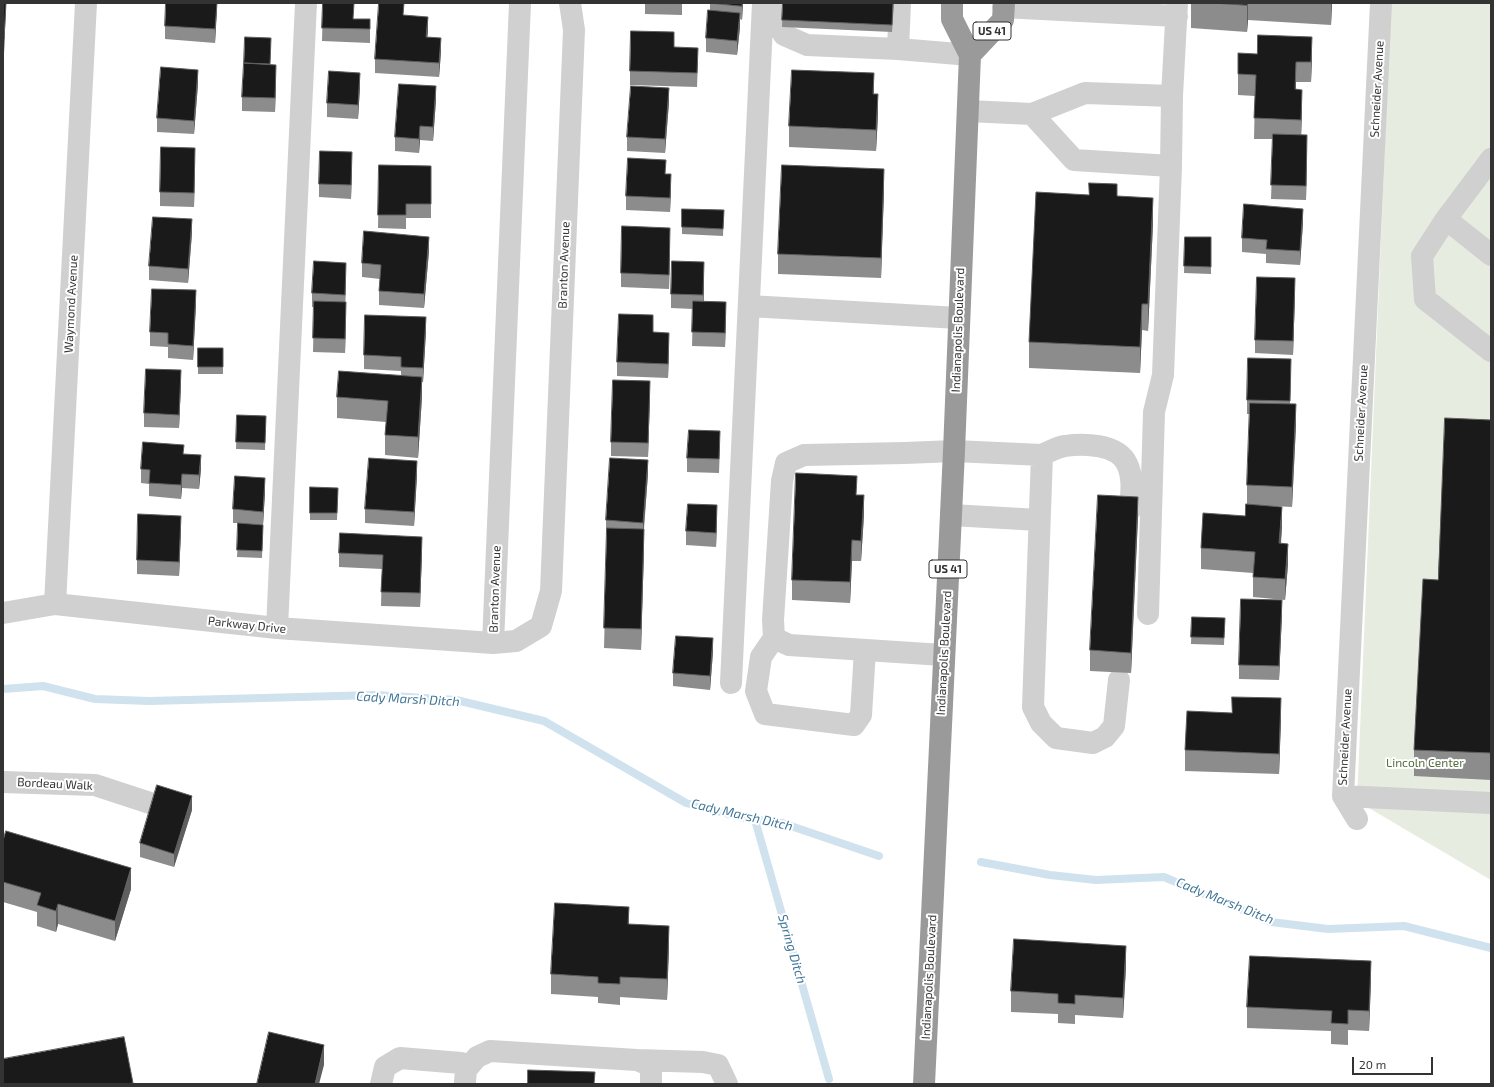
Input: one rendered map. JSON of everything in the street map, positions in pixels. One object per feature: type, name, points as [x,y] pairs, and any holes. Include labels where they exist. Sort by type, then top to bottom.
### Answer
[{"type":"highway","name":"Indianapolis Boulevard","points":[[924,1084],[943,655],[954,450],[958,318],[970,55],[952,19],[952,3]]},
{"type":"highway","name":"US 41","points":[[970,55],[1003,20],[1004,5]]},
{"type":"street","name":"Waymond Avenue","points":[[55,604],[86,3]]},
{"type":"street","points":[[277,628],[306,3]]},
{"type":"street","name":"Branton Avenue","points":[[520,3],[493,643],[516,641],[541,626],[551,592],[574,30],[570,3]]},
{"type":"street","points":[[731,683],[764,3]]},
{"type":"street","points":[[780,3],[779,27],[784,35],[807,45],[898,49],[970,55]]},
{"type":"street","points":[[898,49],[900,3]]},
{"type":"street","name":"Schneider Avenue","points":[[1357,819],[1343,796],[1381,3]]},
{"type":"street","points":[[1004,5],[1177,9],[1172,96],[1171,166],[1163,375],[1154,412],[1148,614]]},
{"type":"street","points":[[968,111],[1032,114],[1085,93],[1172,96]]},
{"type":"street","points":[[1032,114],[1074,160],[1171,166]]},
{"type":"street","points":[[1491,159],[1446,219],[1422,256],[1425,299],[1491,351]]},
{"type":"street","points":[[1446,219],[1491,255]]},
{"type":"street","points":[[749,306],[958,318]]},
{"type":"street","points":[[865,650],[861,715],[854,725],[765,714],[756,691],[761,657],[774,638],[773,620],[782,481],[786,462],[804,455],[905,453],[954,450],[1042,455],[1064,446],[1087,444],[1114,450],[1127,463],[1132,482],[1130,510]]},
{"type":"street","points":[[1042,455],[1032,707],[1041,723],[1056,738],[1093,743],[1105,737],[1114,726],[1119,680]]},
{"type":"street","points":[[951,515],[1039,520]]},
{"type":"street","name":"Parkway Drive","points":[[3,612],[55,604],[277,628],[493,643]]},
{"type":"street","points":[[774,638],[789,645],[943,655]]},
{"type":"street","name":"Bordeau Walk","points":[[3,782],[96,785],[153,804]]},
{"type":"street","points":[[1343,796],[1491,803]]},
{"type":"street","points":[[466,1077],[477,1057],[490,1051],[637,1060],[703,1062],[718,1065],[727,1084]]},
{"type":"street","points":[[381,1084],[385,1067],[400,1058],[461,1063],[466,1077]]},
{"type":"street","points":[[637,1060],[651,1066],[651,1084]]},
{"type":"street","points":[[924,1084],[931,1084]]},
{"type":"green space","name":"Lincoln Center","points":[[1391,3],[1491,3],[1491,880],[1357,801]]},
{"type":"building","points":[[3,3],[6,3],[4,39],[3,39]]},
{"type":"building","points":[[166,3],[217,3],[215,29],[165,26]]},
{"type":"building","points":[[323,3],[354,3],[353,19],[370,19],[370,29],[322,28]]},
{"type":"building","points":[[379,3],[404,3],[403,15],[428,17],[426,37],[441,38],[439,63],[375,59]]},
{"type":"building","points":[[710,3],[742,3],[742,6]]},
{"type":"building","points":[[783,3],[893,3],[892,25],[782,20]]},
{"type":"building","points":[[1213,3],[1248,3],[1247,5]]},
{"type":"building","points":[[708,10],[740,13],[737,41],[706,38]]},
{"type":"building","points":[[631,31],[674,32],[674,47],[698,48],[697,73],[630,71]]},
{"type":"building","points":[[1258,35],[1312,37],[1311,62],[1296,62],[1295,89],[1302,90],[1301,120],[1254,118],[1256,75],[1238,74],[1238,53],[1257,54]]},
{"type":"building","points":[[245,37],[271,38],[270,64],[244,63]]},
{"type":"building","points":[[244,63],[276,65],[275,98],[242,97]]},
{"type":"building","points":[[161,67],[198,70],[194,121],[157,118]]},
{"type":"building","points":[[792,70],[874,73],[873,94],[878,94],[876,130],[789,126]]},
{"type":"building","points":[[329,71],[360,73],[358,105],[327,103]]},
{"type":"building","points":[[399,84],[436,86],[433,127],[420,126],[419,139],[395,137]]},
{"type":"building","points":[[631,86],[669,88],[665,139],[627,137]]},
{"type":"building","points":[[1273,134],[1307,135],[1306,186],[1271,185]]},
{"type":"building","points":[[161,147],[195,148],[194,193],[160,192]]},
{"type":"building","points":[[320,151],[352,152],[351,185],[319,184]]},
{"type":"building","points":[[628,158],[666,160],[665,174],[671,174],[670,198],[626,196]]},
{"type":"building","points":[[379,165],[431,166],[431,204],[406,204],[406,215],[378,215]]},
{"type":"building","points":[[782,165],[884,169],[881,258],[778,254]]},
{"type":"building","points":[[1089,183],[1117,184],[1117,196],[1153,198],[1148,304],[1142,304],[1140,347],[1029,342],[1036,192],[1089,195]]},
{"type":"building","points":[[1244,204],[1303,209],[1300,251],[1266,249],[1267,240],[1242,238]]},
{"type":"building","points":[[682,209],[724,210],[723,229],[682,227]]},
{"type":"building","points":[[153,217],[192,219],[188,269],[149,266]]},
{"type":"building","points":[[622,226],[670,228],[669,275],[621,273]]},
{"type":"building","points":[[364,231],[429,237],[424,294],[379,291],[381,265],[362,263]]},
{"type":"building","points":[[1185,237],[1211,237],[1211,267],[1184,266]]},
{"type":"building","points":[[314,261],[346,263],[345,295],[312,293]]},
{"type":"building","points":[[672,261],[704,262],[703,295],[671,294]]},
{"type":"building","points":[[1257,277],[1295,278],[1293,341],[1255,340]]},
{"type":"building","points":[[152,289],[196,290],[193,346],[168,344],[168,333],[150,332]]},
{"type":"building","points":[[314,301],[346,302],[345,339],[313,338]]},
{"type":"building","points":[[693,301],[726,302],[725,333],[692,332]]},
{"type":"building","points":[[619,314],[653,315],[653,332],[669,333],[668,364],[617,362]]},
{"type":"building","points":[[365,315],[426,317],[423,368],[401,367],[401,357],[364,355]]},
{"type":"building","points":[[198,348],[223,348],[223,367],[198,367]]},
{"type":"building","points":[[1248,358],[1291,359],[1290,401],[1247,400]]},
{"type":"building","points":[[146,369],[181,370],[179,415],[144,413]]},
{"type":"building","points":[[339,371],[422,377],[418,437],[385,435],[388,401],[337,397]]},
{"type":"building","points":[[613,380],[650,381],[648,443],[611,442]]},
{"type":"building","points":[[1250,403],[1296,404],[1292,487],[1247,485]]},
{"type":"building","points":[[237,415],[266,416],[265,443],[236,442]]},
{"type":"building","points":[[1445,418],[1491,420],[1491,753],[1414,750],[1423,579],[1438,580]]},
{"type":"building","points":[[689,430],[720,431],[719,459],[687,458]]},
{"type":"building","points":[[143,442],[184,445],[183,454],[201,455],[199,475],[182,474],[181,485],[149,483],[150,470],[141,469]]},
{"type":"building","points":[[369,458],[417,461],[414,512],[365,509]]},
{"type":"building","points":[[610,458],[648,460],[643,523],[606,520]]},
{"type":"building","points":[[796,473],[857,476],[856,495],[864,495],[861,541],[852,540],[850,582],[792,580]]},
{"type":"building","points":[[235,476],[265,478],[263,512],[233,509]]},
{"type":"building","points":[[310,487],[338,488],[337,513],[310,513]]},
{"type":"building","points":[[1098,495],[1138,497],[1131,653],[1090,650]]},
{"type":"building","points":[[688,504],[717,505],[716,533],[686,531]]},
{"type":"building","points":[[1246,504],[1282,507],[1279,543],[1288,544],[1285,579],[1253,577],[1255,552],[1201,548],[1203,513],[1245,516]]},
{"type":"building","points":[[138,514],[181,516],[179,562],[137,560]]},
{"type":"building","points":[[238,523],[263,525],[262,551],[237,550]]},
{"type":"building","points":[[607,528],[644,529],[641,629],[604,628]]},
{"type":"building","points":[[340,533],[422,537],[420,593],[381,592],[383,555],[339,553]]},
{"type":"building","points":[[1241,599],[1282,600],[1279,666],[1239,665]]},
{"type":"building","points":[[1192,617],[1225,618],[1224,638],[1191,637]]},
{"type":"building","points":[[676,636],[713,638],[710,676],[673,673]]},
{"type":"building","points":[[1232,697],[1281,698],[1279,754],[1185,750],[1187,711],[1232,713]]},
{"type":"building","points":[[157,785],[192,796],[174,854],[140,843]]},
{"type":"building","points":[[6,831],[131,868],[115,921],[58,904],[56,911],[37,905],[41,893],[3,882],[3,841]]},
{"type":"building","points":[[555,903],[629,907],[628,924],[669,926],[667,979],[620,977],[620,984],[598,983],[598,977],[551,974]]},
{"type":"building","points":[[1014,939],[1126,946],[1123,998],[1075,995],[1075,1004],[1058,1003],[1058,994],[1011,991]]},
{"type":"building","points":[[1250,956],[1371,961],[1369,1011],[1348,1010],[1348,1024],[1331,1023],[1332,1011],[1247,1007]]},
{"type":"building","points":[[269,1032],[324,1045],[315,1084],[257,1084]]},
{"type":"building","points":[[124,1037],[133,1083],[3,1084],[3,1059]]},
{"type":"building","points":[[528,1070],[595,1072],[594,1084],[528,1084]]},
{"type":"waterway","name":"Cady Marsh Ditch","points":[[3,689],[43,686],[95,699],[149,701],[376,695],[456,700],[544,721],[686,803],[744,818],[782,823],[879,856]]},
{"type":"waterway","name":"Spring Ditch","points":[[755,820],[829,1079]]},
{"type":"waterway","name":"Cady Marsh Ditch","points":[[981,862],[1050,875],[1096,880],[1164,877],[1271,922],[1328,929],[1404,926],[1491,948]]}]
